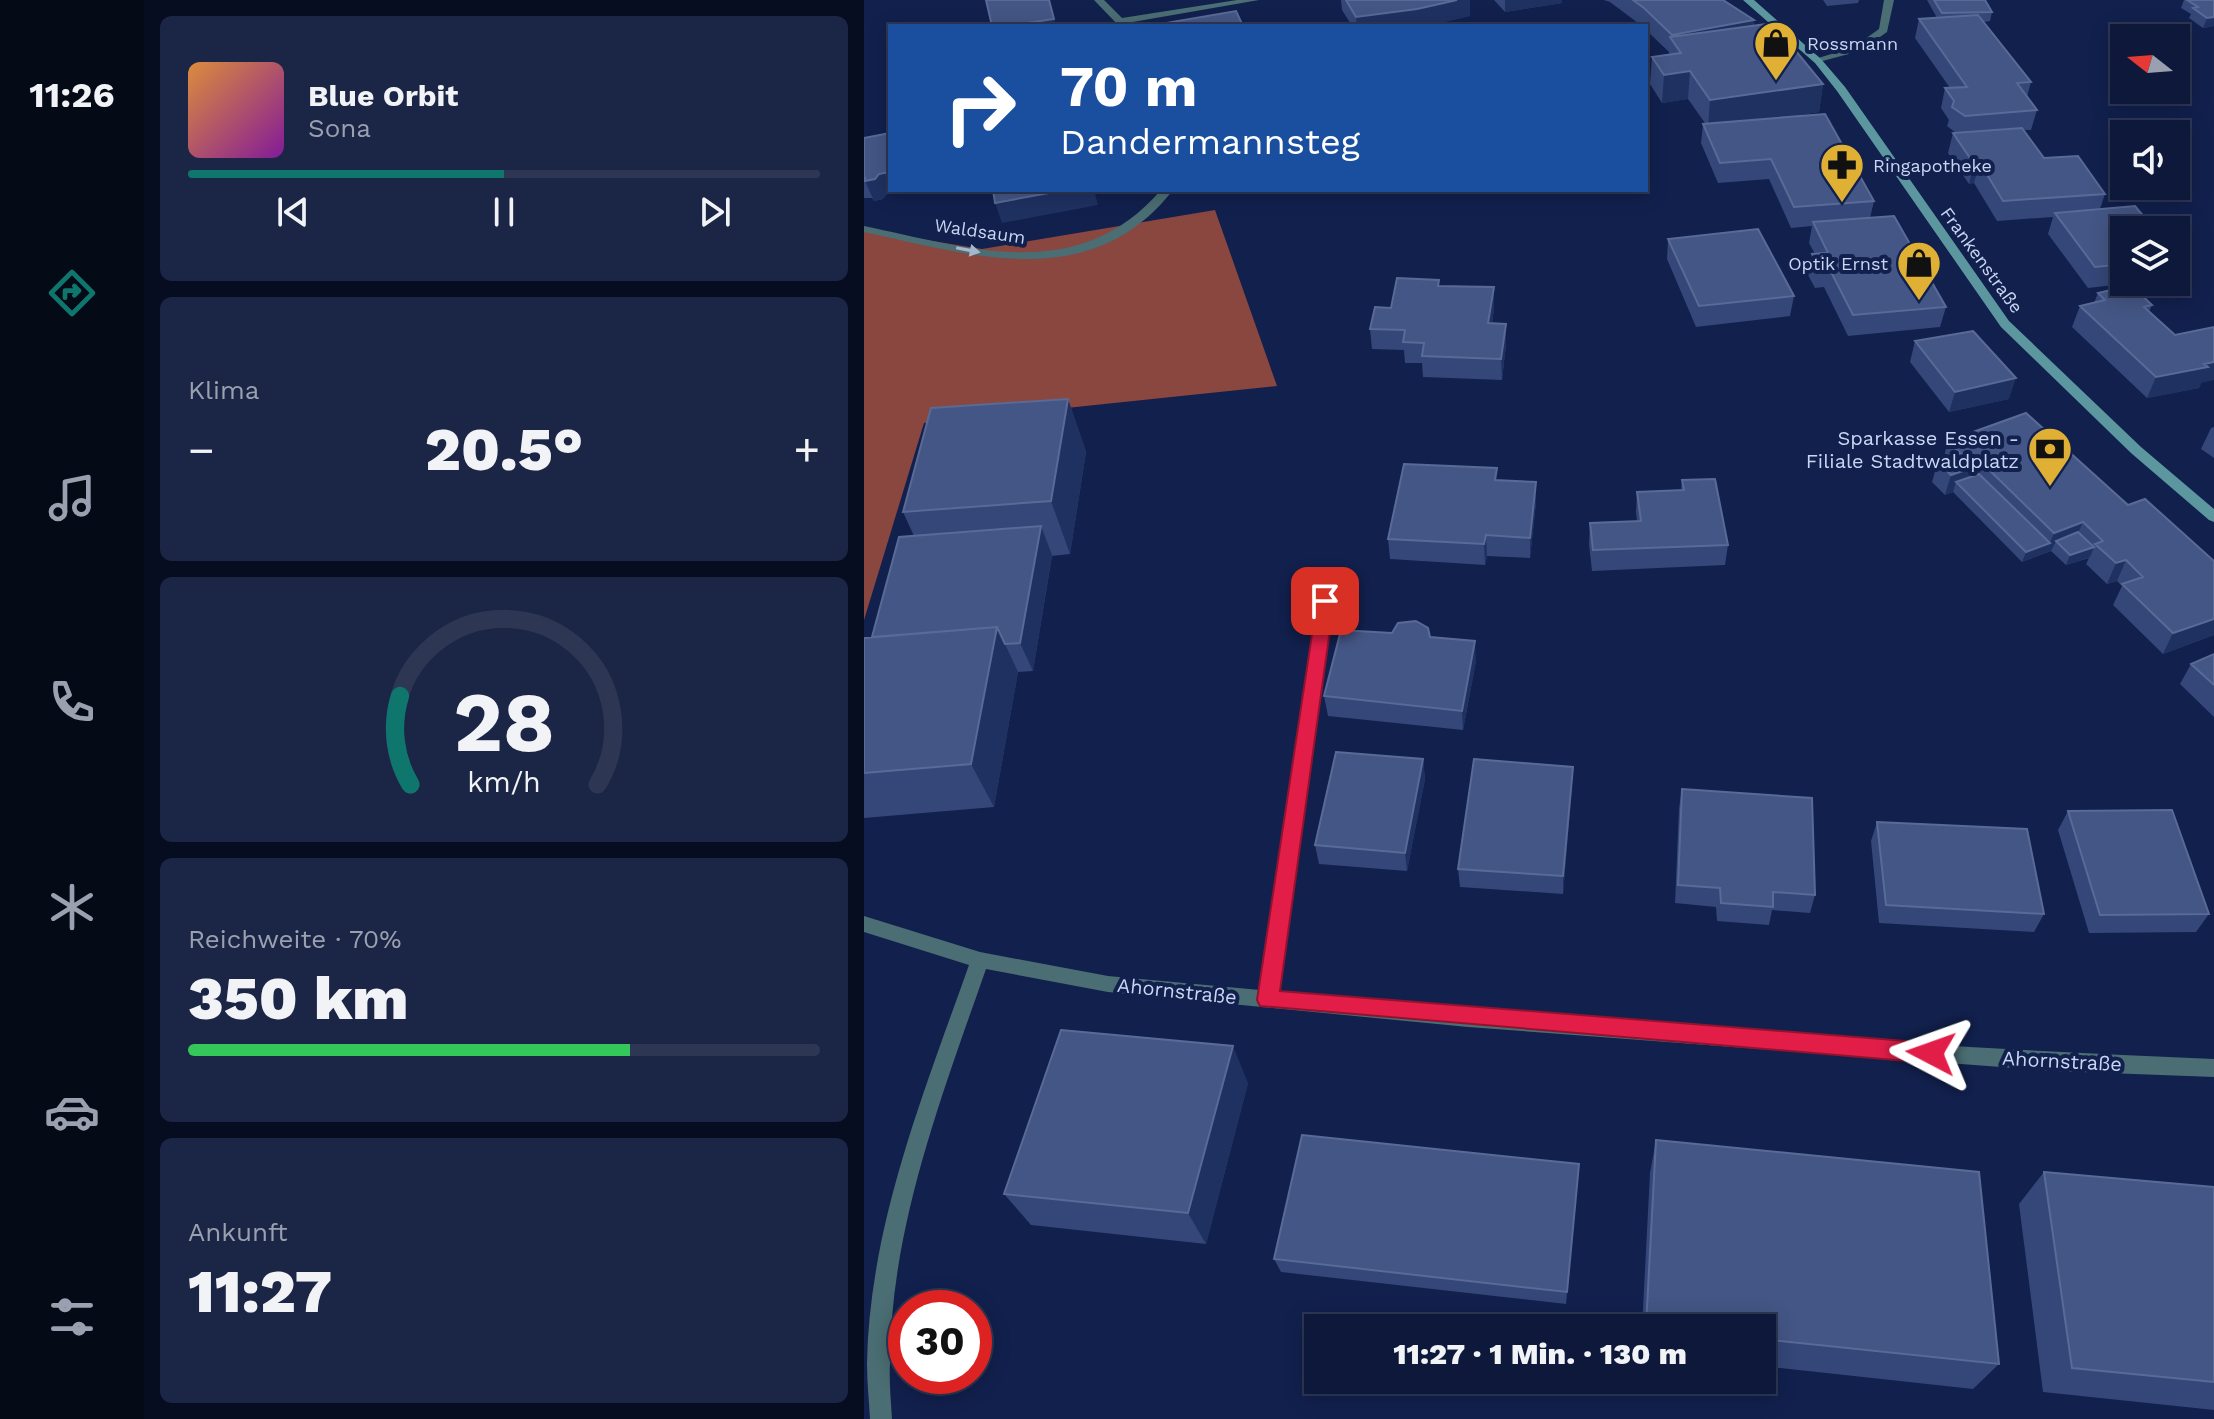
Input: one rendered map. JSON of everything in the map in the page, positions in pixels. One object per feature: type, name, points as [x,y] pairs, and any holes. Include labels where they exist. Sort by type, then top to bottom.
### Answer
[{"type":"main road","name":"Frankenstraße","points":[[1748,0],[1818,61],[1841,89],[2005,324],[2136,450],[2214,517]]},
{"type":"street","points":[[1099,0],[1123,23],[1254,0]]},
{"type":"street","points":[[1818,61],[1857,49],[1884,30],[1889,0]]},
{"type":"street","name":"Waldsaum","points":[[864,229],[978,252],[1027,257],[1072,251],[1120,231],[1156,204],[1165,192]]},
{"type":"street","points":[[1268,1000],[1325,601]]},
{"type":"street","name":"Ahornstraße","points":[[864,924],[980,960],[1108,984],[1468,1018],[2054,1062],[2214,1068]]},
{"type":"street","points":[[881,1419],[874,1387],[878,1293],[899,1190],[980,960]]},
{"type":"shaded area","points":[[1215,210],[1277,386],[924,423],[864,620],[864,230],[982,249]]},
{"type":"building","points":[[986,0],[1049,0],[1054,19],[1020,24],[992,24]]},
{"type":"building","points":[[1346,0],[1457,0],[1356,17]]},
{"type":"building","points":[[1633,0],[1723,0],[1754,20],[1672,35]]},
{"type":"building","points":[[1934,0],[1985,0],[1992,12],[1942,13]]},
{"type":"building","points":[[2187,0],[2214,0],[2214,17],[2207,18]]},
{"type":"building","points":[[1236,11],[1242,24],[1166,24]]},
{"type":"building","points":[[1978,15],[2031,82],[2017,83],[2037,110],[1965,116],[1952,107],[1954,101],[1945,88],[1967,87],[1919,19]]},
{"type":"building","points":[[1773,23],[1823,84],[1710,100],[1690,71],[1664,75],[1652,57],[1681,53],[1670,37]]},
{"type":"building","points":[[1825,114],[1874,201],[1794,207],[1771,159],[1720,163],[1703,124]]},
{"type":"building","points":[[2022,128],[2044,158],[2078,156],[2105,194],[2003,201],[1980,163],[1974,164],[1953,133]]},
{"type":"building","points":[[888,133],[888,172],[865,181],[864,178],[864,138]]},
{"type":"building","points":[[993,192],[1054,192],[995,203]]},
{"type":"building","points":[[2135,206],[2143,216],[2110,216],[2110,265],[2095,267],[2055,213]]},
{"type":"building","points":[[1894,216],[1946,307],[1853,315],[1828,266],[1819,267],[1812,254],[1828,253],[1813,222]]},
{"type":"building","points":[[1758,229],[1794,296],[1699,306],[1668,239]]},
{"type":"building","points":[[1397,278],[1439,280],[1438,286],[1494,287],[1488,323],[1506,324],[1501,359],[1422,356],[1424,343],[1403,342],[1405,330],[1370,329],[1375,307],[1391,308]]},
{"type":"building","points":[[2110,290],[2110,296],[2143,296],[2152,305],[2144,307],[2175,335],[2214,327],[2214,362],[2204,364],[2208,367],[2156,377],[2080,306],[2105,300],[2098,293]]},
{"type":"building","points":[[1973,331],[2016,378],[1955,392],[1915,341]]},
{"type":"building","points":[[1068,399],[1051,501],[903,512],[931,408]]},
{"type":"building","points":[[2026,413],[2128,505],[2145,499],[2214,561],[2214,619],[2173,633],[2122,584],[2143,577],[2126,560],[2116,563],[2095,544],[2103,541],[2083,522],[2054,533],[1983,464],[1951,475],[1938,461],[1961,454],[1948,441]]},
{"type":"building","points":[[1404,464],[1497,468],[1495,480],[1536,482],[1530,538],[1486,535],[1484,544],[1388,539]]},
{"type":"building","points":[[1979,474],[2050,543],[2026,552],[1956,482]]},
{"type":"building","points":[[1715,479],[1728,545],[1593,550],[1590,523],[1641,521],[1637,492],[1684,490],[1682,480]]},
{"type":"building","points":[[1041,526],[1020,643],[1005,644],[997,627],[872,637],[899,537]]},
{"type":"building","points":[[2078,532],[2094,547],[2070,555],[2056,541]]},
{"type":"building","points":[[1416,621],[1428,628],[1430,637],[1475,641],[1462,711],[1324,696],[1341,630],[1392,633],[1398,623]]},
{"type":"building","points":[[997,627],[971,764],[864,773],[864,638]]},
{"type":"building","points":[[2214,654],[2214,685],[2191,664]]},
{"type":"building","points":[[1336,752],[1423,759],[1405,853],[1315,845]]},
{"type":"building","points":[[1474,759],[1573,767],[1563,876],[1458,869]]},
{"type":"building","points":[[1682,789],[1812,798],[1815,895],[1773,892],[1773,907],[1721,903],[1720,888],[1678,885]]},
{"type":"building","points":[[2172,810],[2209,914],[2100,915],[2068,811]]},
{"type":"building","points":[[1877,822],[2027,829],[2044,914],[1886,905]]},
{"type":"building","points":[[1061,1030],[1233,1046],[1188,1213],[1004,1194]]},
{"type":"building","points":[[1302,1135],[1579,1164],[1567,1292],[1274,1259]]},
{"type":"building","points":[[1656,1140],[1979,1172],[1999,1364],[1776,1340],[1776,1314],[1647,1314]]},
{"type":"building","points":[[2044,1172],[2214,1187],[2214,1382],[2072,1368]]},
{"type":"place","name":"Rossmann","points":[[1776,82]]},
{"type":"place","name":"Ringapotheke","points":[[1842,204]]},
{"type":"place","name":"Optik Ernst","points":[[1919,302]]},
{"type":"place","name":"Sparkasse Essen - Filiale Stadtwaldplatz","points":[[2050,488]]},
{"type":"route","points":[[1325,601],[1268,1000],[1931,1053]]}]
